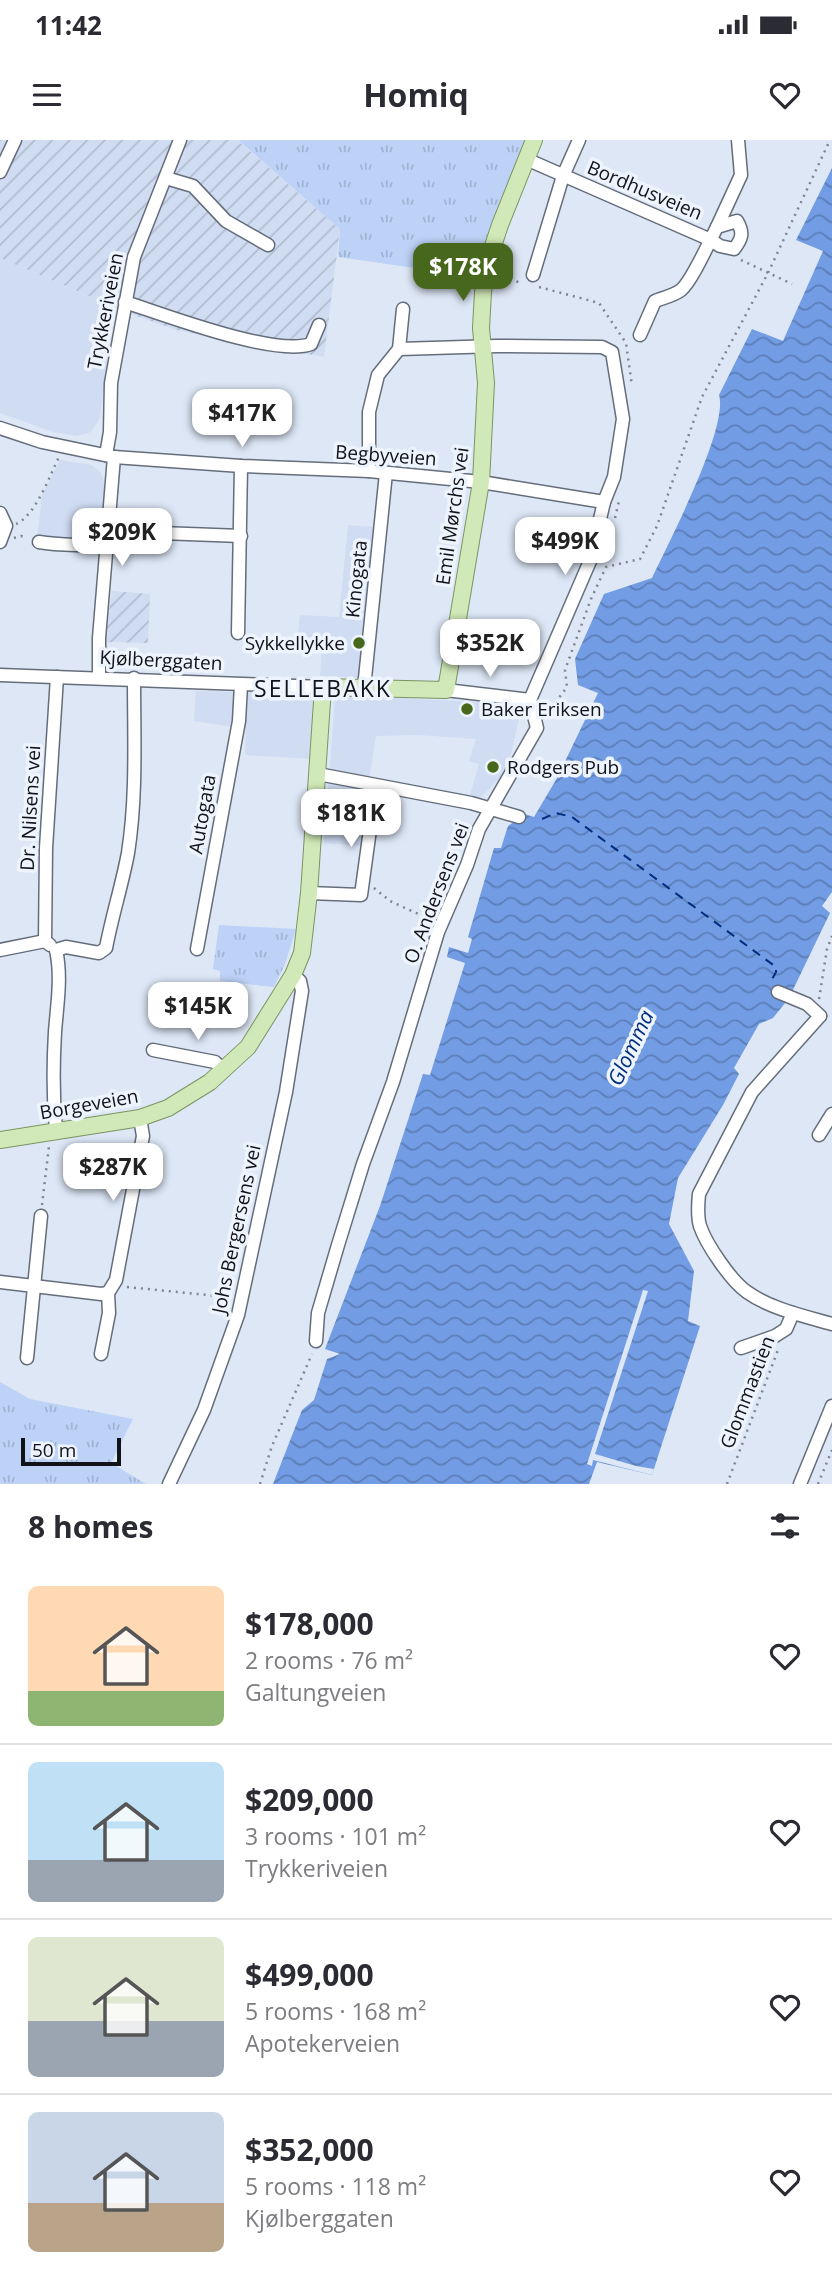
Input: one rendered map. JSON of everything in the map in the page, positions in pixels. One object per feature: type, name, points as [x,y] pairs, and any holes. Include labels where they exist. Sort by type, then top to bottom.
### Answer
[{"type":"main road","name":"Emil Mørchs vei","points":[[446,690],[481,482],[486,383],[481,315],[488,261],[534,140]]},
{"type":"main road","name":"Kjølberggaten","points":[[323,687],[446,690]]},
{"type":"main road","name":"Borgeveien","points":[[0,1140],[140,1118],[168,1108],[189,1098],[224,1071],[248,1047],[293,975],[302,953],[309,893],[323,687]]},
{"type":"street","points":[[0,173],[15,140]]},
{"type":"street","name":"Trykkeriveien","points":[[99,678],[99,638],[108,531],[111,383],[134,257],[180,140]]},
{"type":"street","points":[[533,275],[563,176],[579,140]]},
{"type":"street","points":[[717,226],[741,175],[738,140]]},
{"type":"street","name":"Bordhusveien","points":[[526,159],[720,246],[734,249],[742,239],[742,230],[737,221],[717,226],[711,240]]},
{"type":"street","points":[[166,178],[193,186],[226,221],[268,245]]},
{"type":"street","points":[[640,335],[655,301],[681,290],[700,264],[711,240]]},
{"type":"street","points":[[125,302],[238,338],[299,348],[311,344],[319,325]]},
{"type":"street","points":[[369,471],[369,412],[378,375],[399,349],[403,309]]},
{"type":"street","points":[[399,349],[602,347],[612,352],[623,419],[614,477],[604,502],[590,561],[530,700],[537,729],[491,807],[519,817]]},
{"type":"street","name":"Begbyveien","points":[[0,428],[42,442],[110,456],[241,466],[386,472],[481,482],[604,502]]},
{"type":"street","points":[[238,633],[241,466]]},
{"type":"street","name":"Kinogata","points":[[364,688],[386,472]]},
{"type":"street","points":[[0,513],[6,526],[0,542]]},
{"type":"street","points":[[108,531],[241,536]]},
{"type":"street","points":[[39,542],[68,547],[107,547]]},
{"type":"street","name":"Kjølberggaten","points":[[0,674],[323,687]]},
{"type":"street","name":"Dr. Nilsens vei","points":[[45,941],[46,848],[57,677]]},
{"type":"street","points":[[56,950],[66,947],[99,953],[106,948],[127,854],[133,813],[136,747],[134,678]]},
{"type":"street","name":"Autogata","points":[[197,949],[239,721],[241,685]]},
{"type":"street","name":"Kjølberggaten","points":[[446,690],[530,700]]},
{"type":"street","name":"O. Andersens vei","points":[[317,1341],[318,1313],[338,1245],[363,1164],[393,1082],[441,924],[491,807],[318,775]]},
{"type":"street","points":[[309,893],[361,895],[376,786]]},
{"type":"street","points":[[0,950],[45,941],[56,950],[59,966],[53,1131]]},
{"type":"street","name":"Johs Bergersens vei","points":[[169,1484],[204,1410],[238,1315],[290,1067],[302,991],[300,981],[293,975]]},
{"type":"street","points":[[778,992],[807,1004],[826,1018],[752,1092],[699,1194],[698,1210],[701,1226],[731,1276],[746,1291],[793,1313],[832,1324]]},
{"type":"street","points":[[153,1050],[215,1062],[224,1071]]},
{"type":"street","points":[[819,1135],[832,1114]]},
{"type":"street","points":[[101,1354],[111,1289],[116,1280],[143,1136],[140,1118]]},
{"type":"street","points":[[27,1358],[41,1216]]},
{"type":"street","points":[[0,1282],[101,1294],[111,1289]]},
{"type":"street","points":[[741,1348],[786,1329],[793,1313]]},
{"type":"street","points":[[803,1483],[832,1406]]},
{"type":"path","points":[[537,729],[567,687],[565,670],[591,599],[606,567],[640,559],[657,526],[702,397],[768,272],[830,140]]},
{"type":"path","points":[[768,272],[792,284]]},
{"type":"path","points":[[6,526],[25,520],[64,447]]},
{"type":"path","points":[[0,542],[21,536],[39,542]]},
{"type":"path","points":[[363,880],[390,901],[441,924]]},
{"type":"path","points":[[826,1018],[819,994],[832,936]]},
{"type":"path","points":[[41,1216],[53,1131]]},
{"type":"path","points":[[111,1289],[242,1298]]},
{"type":"path","name":"Glommastien","points":[[727,1484],[786,1329]]},
{"type":"path","points":[[260,1484],[272,1446],[306,1372],[317,1341]]},
{"type":"path","points":[[817,1484],[832,1450]]},
{"type":"shaded area","points":[[0,140],[237,140],[340,229],[324,357],[176,330],[131,314],[0,258]]},
{"type":"shaded area","points":[[0,258],[114,307],[100,418],[91,432],[77,436],[53,432],[0,413]]},
{"type":"shaded area","points":[[60,460],[92,465],[101,473],[105,486],[102,554],[36,548],[42,495]]},
{"type":"shaded area","points":[[348,525],[375,527],[359,678],[320,676],[322,645],[297,641],[300,615],[339,617]]},
{"type":"shaded area","points":[[112,591],[150,594],[148,643],[105,642]]},
{"type":"shaded area","points":[[196,691],[308,694],[315,700],[311,759],[245,755],[246,729],[194,721]]},
{"type":"shaded area","points":[[339,695],[514,704],[520,714],[507,771],[480,798],[470,795],[479,764],[469,761],[476,739],[419,735],[376,736],[370,774],[366,846],[324,843],[335,698]]},
{"type":"green space","points":[[238,140],[526,140],[478,277],[338,257],[340,229]]},
{"type":"green space","points":[[219,925],[296,929],[285,964],[274,987],[220,981],[220,971],[213,969]]},
{"type":"green space","points":[[0,1382],[30,1399],[133,1419],[111,1463],[146,1484],[0,1484]]},
{"type":"water","name":"Glomma","points":[[832,168],[832,892],[822,906],[830,913],[789,998],[773,1018],[759,1024],[734,1068],[739,1074],[723,1105],[678,1178],[669,1224],[694,1271],[688,1321],[700,1326],[652,1475],[597,1462],[589,1484],[273,1484],[302,1410],[314,1400],[327,1359],[340,1354],[325,1349],[380,1206],[423,1074],[430,1075],[465,963],[447,957],[449,947],[468,953],[472,939],[468,937],[494,848],[501,848],[508,826],[518,819],[521,813],[534,817],[557,778],[598,693],[578,685],[575,659],[604,594],[652,578],[706,458],[720,411],[719,395],[752,329],[783,341],[823,251],[796,240]]},
{"type":"pier","points":[[643,1290],[648,1291],[595,1454],[654,1469],[652,1475],[593,1460],[592,1466],[587,1464]]},
{"type":"ferry route","points":[[542,819],[556,813],[572,817],[776,967],[772,979]]},
{"type":"place","name":"Sykkellykke","points":[[359,643]]},
{"type":"place","name":"Baker Eriksen","points":[[467,709]]},
{"type":"place","name":"Rodgers Pub","points":[[493,767]]},
{"type":"district","name":"SELLEBAKK","points":[[323,689]]}]
